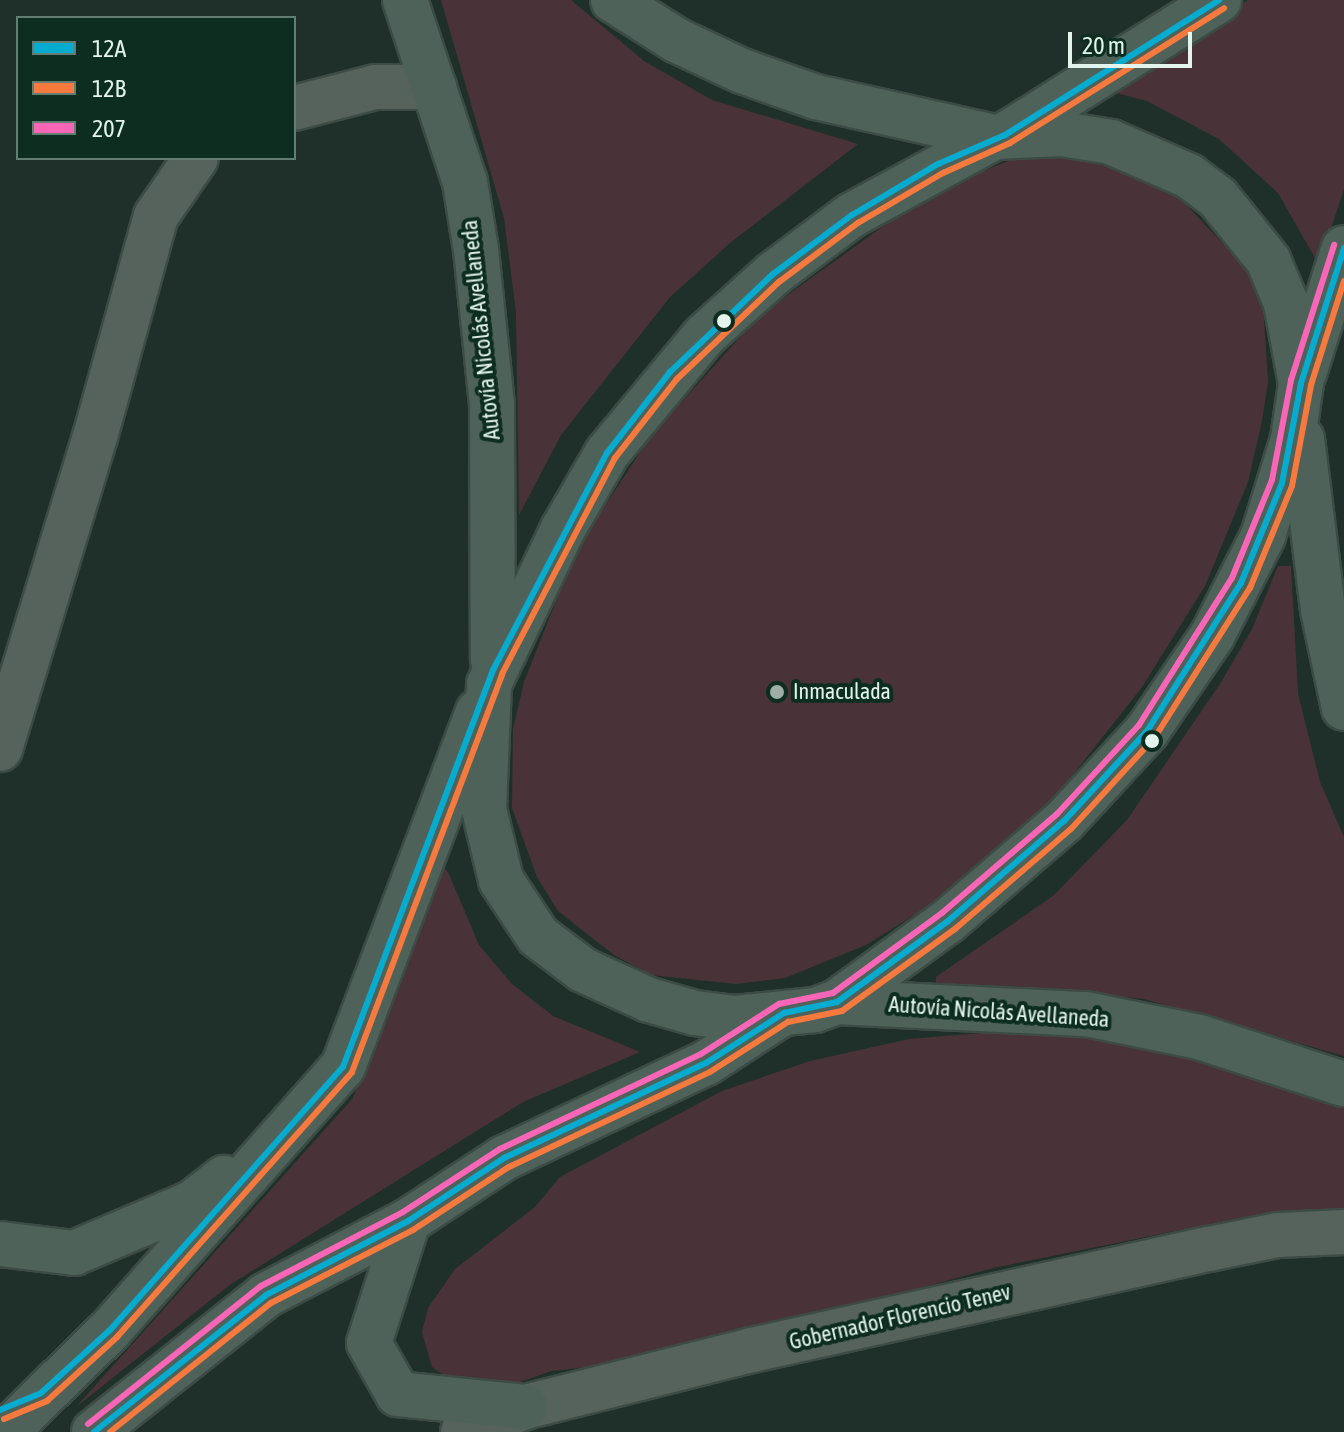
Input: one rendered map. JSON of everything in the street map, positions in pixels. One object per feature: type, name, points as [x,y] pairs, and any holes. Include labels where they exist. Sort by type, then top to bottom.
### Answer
[{"type":"highway","name":"Autovía Nicolás Avellaneda","points":[[405,0],[465,182],[484,319],[494,466],[491,677],[484,809],[488,841],[516,909],[538,936],[583,970],[649,1000],[735,1018],[784,1013],[837,1002],[1086,1014],[1199,1037],[1344,1084]]},
{"type":"highway","points":[[613,0],[676,40],[742,71],[816,97],[1000,136],[1062,134],[1111,142],[1189,176],[1218,198],[1268,260],[1296,335],[1299,392],[1323,610],[1344,708]]},
{"type":"highway","points":[[6,1432],[41,1393],[110,1330],[343,1067],[491,677],[607,453],[679,363],[773,274],[852,215],[1000,136],[1219,0]]},
{"type":"highway","points":[[837,1002],[977,898],[1074,811],[1147,731],[1212,636],[1263,536],[1282,483],[1299,392],[1344,248]]},
{"type":"highway","points":[[94,1432],[266,1295],[408,1221],[504,1158],[706,1063],[784,1013]]},
{"type":"highway","points":[[0,1244],[74,1253],[192,1203],[286,1130]]},
{"type":"highway","points":[[408,1221],[369,1343],[398,1394],[525,1407]]},
{"type":"highway","points":[[0,1410],[41,1393]]},
{"type":"street","points":[[296,107],[375,87],[434,87]]},
{"type":"street","points":[[0,749],[95,437],[156,216],[195,160]]},
{"type":"street","name":"Gobernador Florencio Tenev","points":[[463,1432],[525,1407],[752,1350],[1278,1235],[1344,1232]]},
{"type":"shaded area","points":[[441,0],[571,0],[644,61],[712,100],[858,144],[730,243],[670,297],[561,435],[519,515],[516,312],[504,218]]},
{"type":"shaded area","points":[[1248,0],[1344,0],[1344,189],[1319,265],[1278,193],[1219,139],[1147,101],[1112,92]]},
{"type":"shaded area","points":[[1054,154],[1122,170],[1178,196],[1243,265],[1263,304],[1268,382],[1262,421],[1248,482],[1205,586],[1142,687],[1057,795],[927,907],[866,945],[785,978],[736,984],[651,975],[614,955],[558,911],[537,877],[512,808],[513,729],[524,682],[566,576],[590,529],[650,437],[760,315],[932,191],[1011,160]]},
{"type":"shaded area","points":[[1278,566],[1291,566],[1298,694],[1320,782],[1344,837],[1344,1056],[1144,999],[1011,986],[936,987],[936,977],[1053,896],[1127,820],[1220,684],[1252,629]]},
{"type":"shaded area","points":[[439,862],[448,872],[479,945],[512,984],[553,1016],[640,1052],[523,1102],[231,1284],[76,1407],[353,1098]]},
{"type":"shaded area","points":[[994,1032],[1082,1034],[1160,1048],[1344,1105],[1344,1211],[1235,1219],[993,1268],[783,1326],[633,1362],[551,1371],[500,1389],[452,1381],[432,1367],[422,1332],[428,1308],[455,1269],[535,1207],[560,1177],[722,1091],[810,1061],[909,1039]]},
{"type":"transit line","name":"12A","points":[[0,1410],[41,1393],[110,1330],[343,1067],[493,670],[607,453],[670,372],[773,274],[852,215],[938,164],[1005,135],[1219,0]]},
{"type":"transit line","name":"12B","points":[[4,1419],[47,1401],[117,1337],[352,1072],[502,674],[615,458],[677,379],[779,282],[858,223],[943,173],[1010,143],[1224,8]]},
{"type":"transit line","name":"207","points":[[88,1424],[261,1286],[403,1212],[500,1149],[701,1054],[779,1004],[833,993],[942,913],[1057,814],[1139,725],[1232,578],[1272,480],[1291,380],[1334,245]]},
{"type":"transit line","name":"12A","points":[[94,1432],[266,1295],[408,1221],[504,1158],[706,1063],[784,1013],[837,1002],[948,921],[1064,821],[1147,731],[1241,583],[1282,483],[1301,383],[1344,248]]},
{"type":"transit line","name":"12B","points":[[110,1432],[271,1303],[413,1230],[509,1167],[710,1072],[788,1022],[842,1011],[955,929],[1071,829],[1155,737],[1250,588],[1292,486],[1311,385],[1344,281]]},
{"type":"place","name":"Inmaculada","points":[[777,692]]}]
